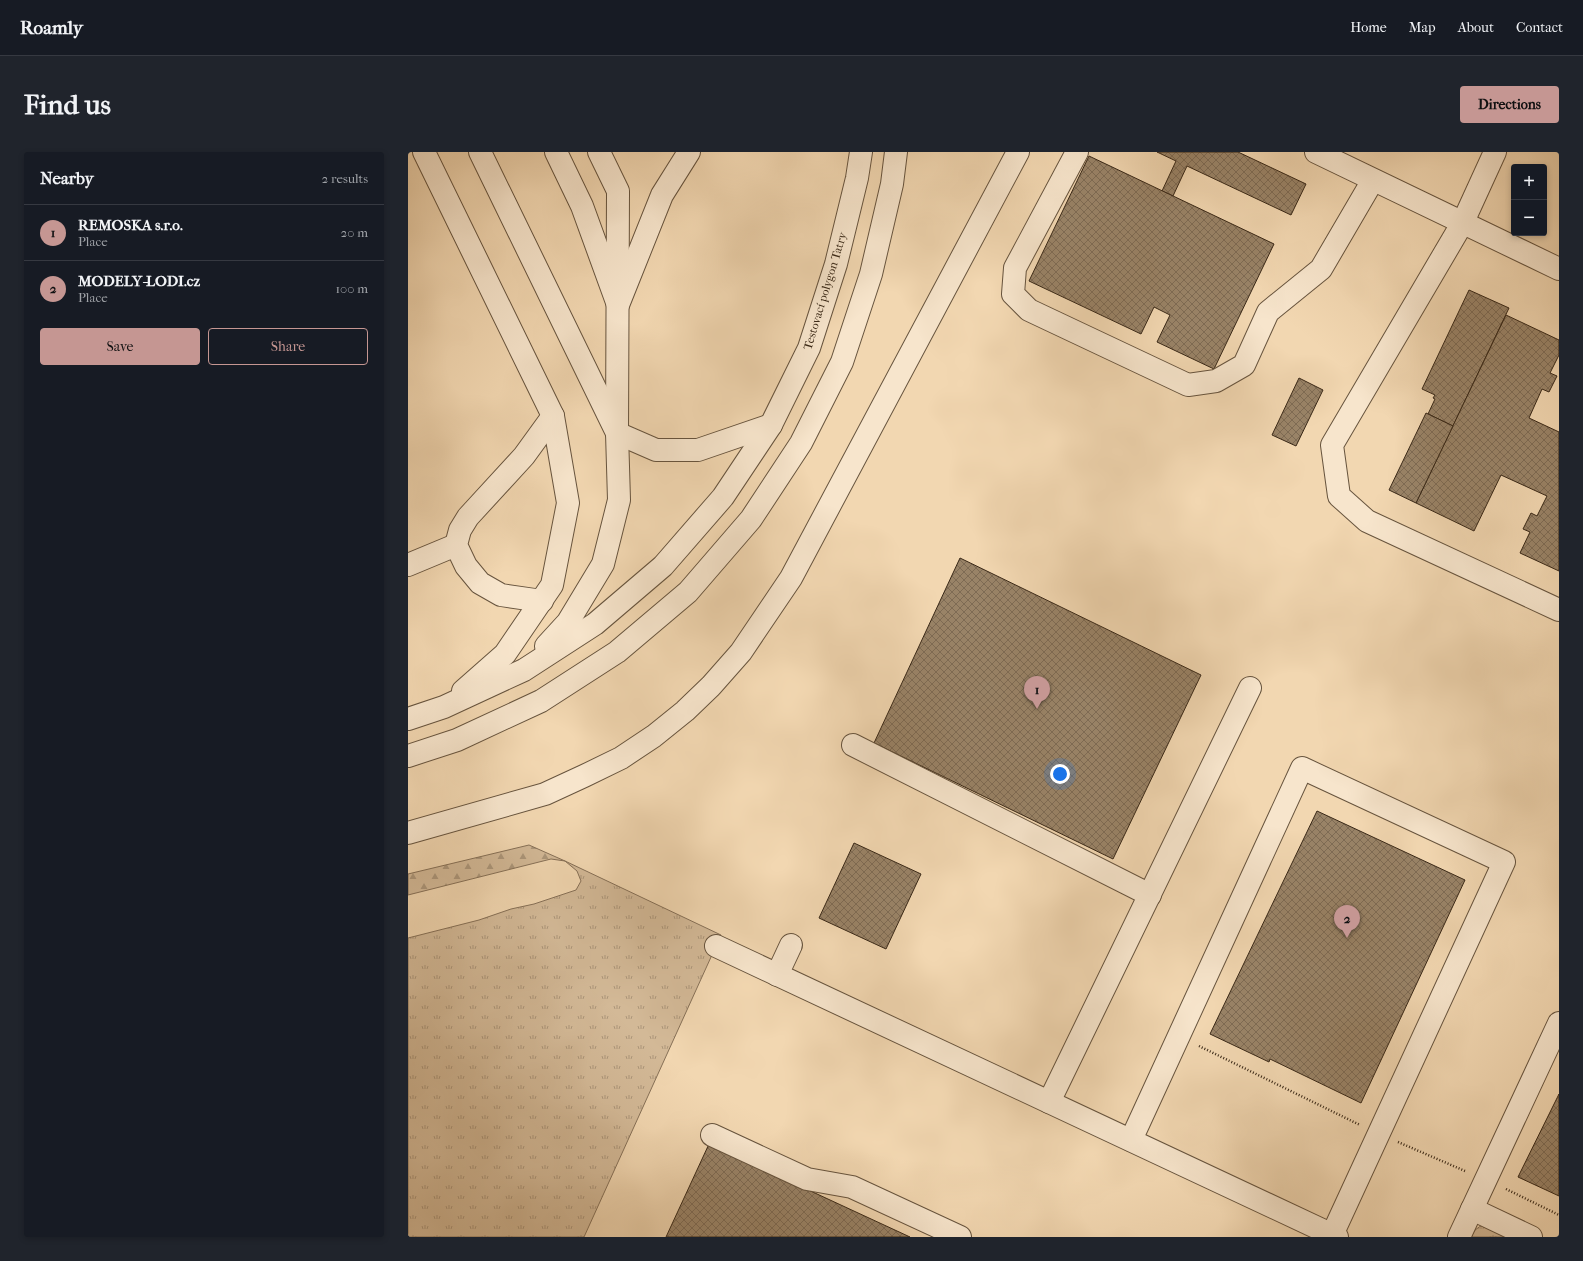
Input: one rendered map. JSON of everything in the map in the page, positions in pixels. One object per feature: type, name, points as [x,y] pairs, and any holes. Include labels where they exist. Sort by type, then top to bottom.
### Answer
[{"type":"street","points":[[424,152],[553,416],[568,503],[552,585],[505,654],[444,707]]},
{"type":"street","points":[[480,152],[617,433],[656,450],[698,450],[771,425]]},
{"type":"street","points":[[556,152],[582,206],[618,305]]},
{"type":"street","points":[[524,670],[568,622],[603,564],[619,500],[617,433],[618,191],[599,152]]},
{"type":"street","points":[[618,305],[662,195],[689,152]]},
{"type":"street","points":[[856,152],[857,178]]},
{"type":"street","name":"Testovací polygon Tatry","points":[[408,719],[444,707],[524,670],[595,624],[663,566],[723,497],[771,425],[809,348],[836,264],[857,178],[860,152]]},
{"type":"street","points":[[408,756],[457,740],[541,701],[617,652],[688,592],[751,519],[801,442],[842,362],[871,274],[892,184],[896,152]]},
{"type":"street","points":[[408,833],[545,794],[584,776],[621,758],[654,736],[685,711],[711,686],[740,652],[791,578],[1018,152]]},
{"type":"street","points":[[1077,152],[1015,268],[1013,294],[1029,310],[1188,385],[1216,381],[1244,365],[1268,312],[1320,269],[1373,180]]},
{"type":"street","points":[[1316,152],[1559,269]]},
{"type":"street","points":[[1495,152],[1463,222],[1332,445],[1340,496],[1367,521],[1559,610]]},
{"type":"street","points":[[542,601],[501,595],[480,583],[466,566],[456,545],[460,530],[468,517],[524,456],[553,416]]},
{"type":"street","points":[[408,566],[456,545]]},
{"type":"street","points":[[1049,1102],[1250,688]]},
{"type":"street","points":[[853,745],[1150,895]]},
{"type":"street","points":[[716,946],[1334,1236],[1504,862],[1302,768],[1131,1140]]},
{"type":"street","points":[[777,975],[791,945]]},
{"type":"street","points":[[1459,1237],[1559,1023]]},
{"type":"street","points":[[712,1135],[807,1179],[852,1186],[960,1237]]},
{"type":"street","points":[[1472,1209],[1531,1237]]},
{"type":"path","points":[[1179,1036],[1362,1126]]},
{"type":"path","points":[[1398,1142],[1467,1172]]},
{"type":"path","points":[[1500,1187],[1559,1215]]},
{"type":"green space","points":[[529,845],[565,861],[551,859],[408,895],[408,874]]},
{"type":"green space","points":[[565,861],[721,935],[584,1237],[408,1237],[408,938],[479,920],[576,890],[581,881],[577,871]]},
{"type":"green space","points":[[1482,1225],[1510,1237],[1471,1237],[1475,1230]]},
{"type":"building","points":[[1157,152],[1238,152],[1306,184],[1291,215],[1187,166],[1173,196],[1162,191],[1176,161]]},
{"type":"building","points":[[1089,156],[1274,244],[1214,369],[1157,342],[1170,315],[1154,307],[1141,334],[1029,281]]},
{"type":"building","points":[[1469,290],[1509,308],[1453,426],[1428,414],[1435,399],[1433,398],[1435,395],[1422,389]]},
{"type":"building","points":[[1506,315],[1559,340],[1559,355],[1550,373],[1557,376],[1549,392],[1542,389],[1529,418],[1559,432],[1559,571],[1520,553],[1530,532],[1523,529],[1531,513],[1537,516],[1547,496],[1501,475],[1474,531],[1416,503]]},
{"type":"building","points":[[1299,378],[1323,390],[1296,446],[1272,435]]},
{"type":"building","points":[[1426,413],[1453,426],[1416,503],[1389,490]]},
{"type":"building","points":[[960,558],[1201,675],[1113,859],[874,743]]},
{"type":"building","points":[[1317,811],[1465,880],[1361,1103],[1270,1059],[1269,1062],[1210,1034]]},
{"type":"building","points":[[854,843],[921,874],[886,949],[819,918]]},
{"type":"building","points":[[1559,1094],[1559,1196],[1518,1177]]},
{"type":"building","points":[[709,1144],[910,1237],[666,1237]]},
{"type":"place","name":"REMOSKA s.r.o.","points":[[1037,709]]},
{"type":"place","name":"MODELY-LODI.cz","points":[[1347,938]]}]
